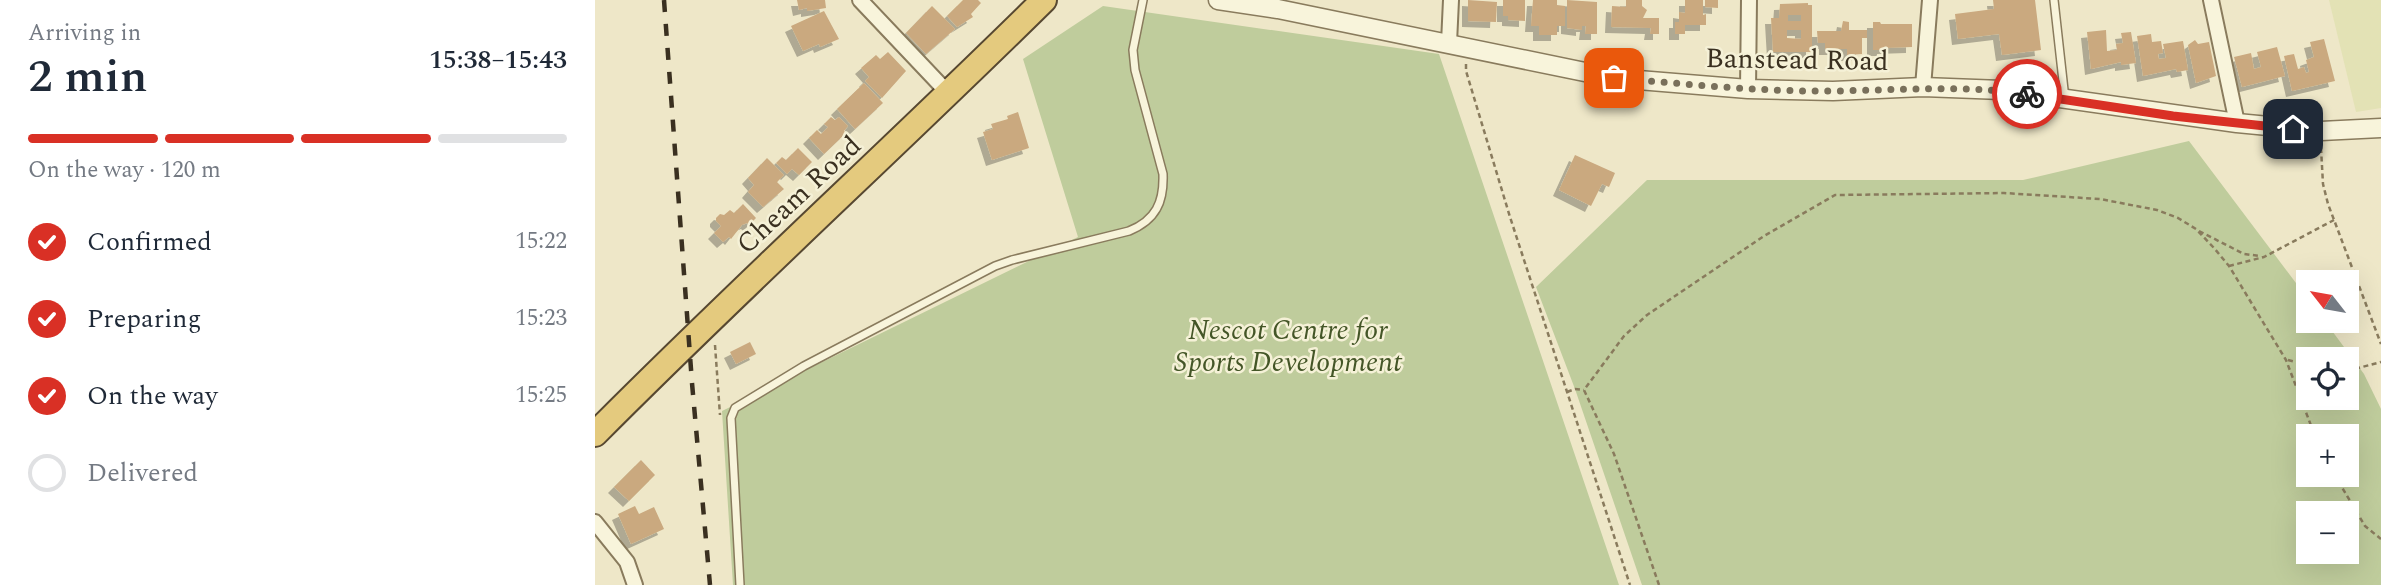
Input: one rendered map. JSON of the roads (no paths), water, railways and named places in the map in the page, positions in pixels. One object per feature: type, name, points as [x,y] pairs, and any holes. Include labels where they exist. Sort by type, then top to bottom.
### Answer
[{"type":"highway","name":"Cheam Road","points":[[595,434],[713,317],[949,94],[1044,0]]},
{"type":"street","points":[[860,0],[949,94]]},
{"type":"street","name":"Banstead Road","points":[[1218,0],[1279,5],[1614,78],[1748,89],[1833,91],[1923,87],[2002,90],[2237,123],[2321,131],[2381,128]]},
{"type":"street","points":[[1448,43],[1451,0]]},
{"type":"street","points":[[1748,0],[1748,89]]},
{"type":"street","points":[[1923,87],[1930,0]]},
{"type":"street","points":[[2211,0],[2237,123]]},
{"type":"street","points":[[595,522],[627,562],[635,585]]},
{"type":"lane","points":[[740,585],[731,418],[735,408],[804,366],[995,266],[1129,231],[1143,226],[1152,217],[1159,206],[1163,174],[1135,70],[1133,50],[1143,0]]},
{"type":"lane","points":[[2054,0],[2065,99]]},
{"type":"railway","points":[[664,0],[692,383],[710,585]]},
{"type":"park label","name":"Nescot Centre for Sports Development","points":[[1288,346]]}]
